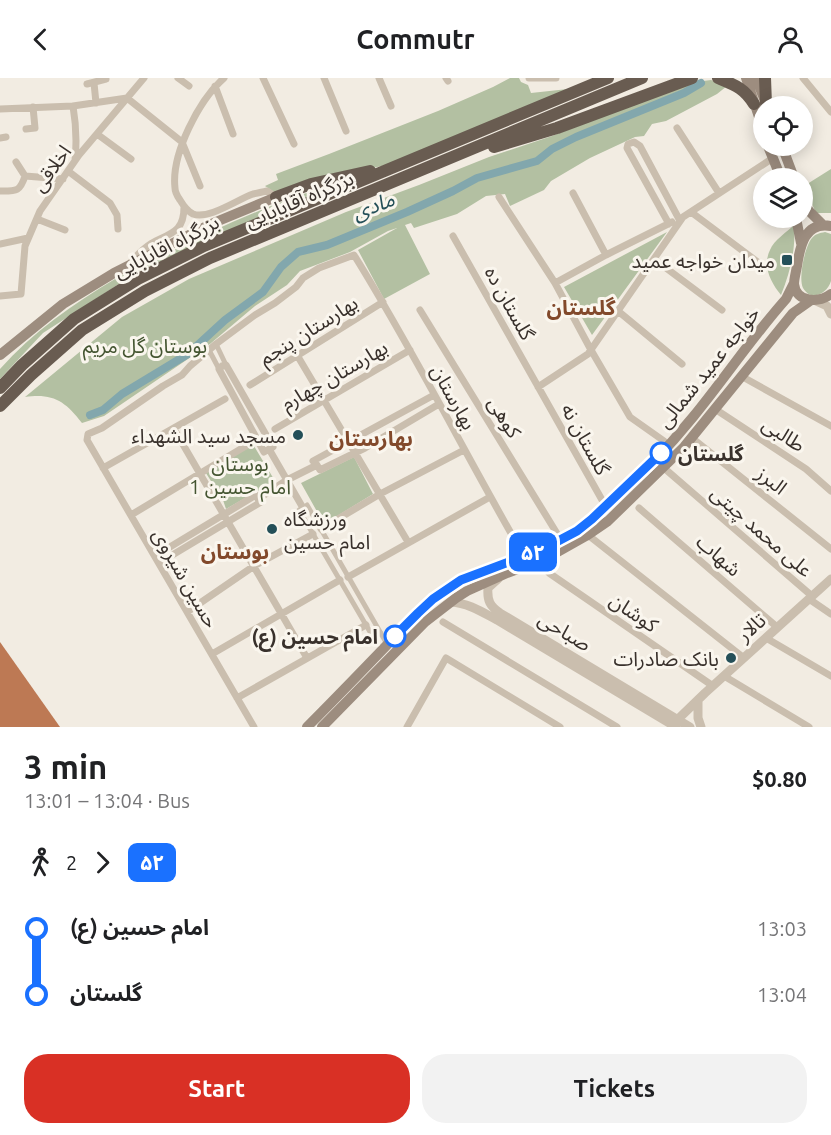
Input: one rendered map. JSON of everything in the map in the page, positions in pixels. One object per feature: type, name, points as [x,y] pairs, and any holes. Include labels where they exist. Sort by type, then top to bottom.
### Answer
[{"type":"highway","points":[[539,107],[594,78]]},
{"type":"highway","points":[[539,107],[608,78]]},
{"type":"highway","name":"بزرگراه آقابابایی","points":[[0,406],[82,330],[145,291],[210,258],[642,78]]},
{"type":"highway","points":[[426,168],[557,128],[692,78]]},
{"type":"highway","points":[[718,78],[739,87],[753,98]]},
{"type":"highway","points":[[763,96],[765,78]]},
{"type":"highway","name":"بزرگراه اقابابایی","points":[[0,387],[74,319],[138,279],[204,246],[539,107]]},
{"type":"highway","points":[[276,197],[311,184],[401,164]]},
{"type":"main road","points":[[746,78],[757,96]]},
{"type":"main road","points":[[756,78],[760,96]]},
{"type":"main road","points":[[773,158],[777,168]]},
{"type":"main road","points":[[0,355],[63,304],[85,290],[211,224],[276,197]]},
{"type":"main road","points":[[814,216],[829,225]]},
{"type":"main road","points":[[801,243],[814,229],[829,225]]},
{"type":"main road","points":[[798,228],[801,243],[794,283],[802,297],[813,301]]},
{"type":"main road","name":"خواجه عمید شمالی","points":[[328,725],[398,649],[451,602],[467,591],[540,561],[588,535],[605,513],[693,417],[782,303],[794,283]]},
{"type":"main road","name":"خواجه عمید شمالی","points":[[307,727],[418,613],[446,590],[470,576],[561,540],[605,513],[664,468],[692,438],[793,313],[831,294]]},
{"type":"main road","points":[[782,303],[790,303],[793,313]]},
{"type":"street","name":"اخلاقی","points":[[0,296],[21,294],[25,246],[40,211],[79,154],[144,78]]},
{"type":"street","points":[[178,78],[189,86]]},
{"type":"street","points":[[225,78],[206,98],[182,142],[178,155],[175,190],[184,207],[193,214],[204,214],[267,191],[276,197]]},
{"type":"street","points":[[263,78],[294,144]]},
{"type":"street","points":[[324,78],[346,131]]},
{"type":"street","points":[[379,78],[391,106]]},
{"type":"street","points":[[529,78],[556,78]]},
{"type":"street","points":[[803,78],[831,112]]},
{"type":"street","points":[[96,103],[90,84],[106,80]]},
{"type":"street","points":[[215,86],[234,134]]},
{"type":"street","points":[[0,108],[73,106],[127,98],[182,142],[200,186]]},
{"type":"street","points":[[73,106],[76,129],[74,164]]},
{"type":"street","points":[[26,129],[35,128],[33,107]]},
{"type":"street","points":[[677,128],[719,193]]},
{"type":"street","points":[[97,134],[131,159]]},
{"type":"street","points":[[669,224],[627,148],[628,144],[634,142],[640,146],[681,218]]},
{"type":"street","points":[[555,283],[681,218],[773,158]]},
{"type":"street","points":[[0,191],[16,191],[22,186],[25,176],[16,162]]},
{"type":"street","points":[[68,171],[110,202],[117,215],[118,229]]},
{"type":"street","points":[[25,176],[63,178]]},
{"type":"street","points":[[573,193],[606,255]]},
{"type":"street","points":[[499,197],[555,283],[630,417],[664,441]]},
{"type":"street","points":[[127,267],[151,244],[180,227],[184,207]]},
{"type":"street","points":[[691,212],[763,266]]},
{"type":"street","points":[[538,387],[588,354],[681,218]]},
{"type":"street","points":[[37,219],[65,230]]},
{"type":"street","name":"گلستان ده","points":[[453,236],[538,387]]},
{"type":"street","points":[[0,244],[28,238]]},
{"type":"street","name":"بهارستان","points":[[216,344],[275,303],[296,287],[303,278],[319,268],[354,255],[383,302],[524,556]]},
{"type":"street","points":[[654,259],[722,310]]},
{"type":"street","points":[[813,301],[827,306],[831,314]]},
{"type":"street","name":"بهارستان پنجم","points":[[250,385],[383,302]]},
{"type":"street","name":"کوهی","points":[[420,310],[561,540]]},
{"type":"street","points":[[618,311],[682,364]]},
{"type":"street","points":[[216,344],[273,447],[264,452],[209,350],[216,344]]},
{"type":"street","name":"حسین شیروی","points":[[209,350],[182,375],[102,428],[87,434],[87,440],[254,727]]},
{"type":"street","name":"بهارستان چهارم","points":[[275,429],[410,350]]},
{"type":"street","points":[[297,355],[408,542]]},
{"type":"street","points":[[219,369],[226,365]]},
{"type":"street","points":[[741,376],[831,426]]},
{"type":"street","name":"گلستان نه","points":[[538,387],[605,513]]},
{"type":"street","points":[[434,395],[314,461],[316,465],[320,470],[356,453],[439,404]]},
{"type":"street","points":[[103,468],[225,399]]},
{"type":"street","name":"طالبی","points":[[715,409],[806,469],[831,491]]},
{"type":"street","points":[[174,429],[307,658]]},
{"type":"street","name":"البرز","points":[[692,438],[831,549]]},
{"type":"street","points":[[131,515],[249,444]]},
{"type":"street","points":[[269,449],[287,480],[321,529],[387,645]]},
{"type":"street","points":[[321,529],[380,494],[464,450]]},
{"type":"street","points":[[258,499],[316,465]]},
{"type":"street","name":"علی محمد چیتی","points":[[664,468],[831,614]]},
{"type":"street","points":[[256,495],[261,502],[228,522],[157,559],[256,495]]},
{"type":"street","points":[[348,577],[490,497]]},
{"type":"street","points":[[305,506],[299,510],[373,637],[381,633]]},
{"type":"street","name":"شهاب","points":[[639,508],[777,627]]},
{"type":"street","points":[[187,612],[254,566],[313,534]]},
{"type":"street","points":[[588,535],[744,658]]},
{"type":"street","name":"کوشان","points":[[540,561],[549,573],[713,686]]},
{"type":"street","name":"صباحی","points":[[507,573],[492,584],[488,597],[491,607],[520,630]]},
{"type":"street","name":"تالار","points":[[674,725],[713,686],[831,579]]},
{"type":"street","points":[[212,654],[340,580]]},
{"type":"street","name":"صباحی","points":[[451,602],[461,602],[471,606],[520,630],[674,725],[690,727]]},
{"type":"street","points":[[433,616],[618,727]]},
{"type":"street","points":[[237,698],[366,625]]},
{"type":"street","points":[[766,638],[831,676]]},
{"type":"street","points":[[407,727],[447,658],[560,727]]},
{"type":"street","points":[[724,676],[809,727]]},
{"type":"street","points":[[698,700],[698,718],[701,727]]},
{"type":"green space","points":[[510,78],[519,78],[521,82],[528,85],[531,93],[568,89],[391,164],[277,194],[265,186],[278,180],[276,174],[438,111]]},
{"type":"green space","name":"بوستان گل مریم","points":[[711,80],[727,86],[717,94],[666,121],[652,124],[644,136],[635,137],[590,158],[551,181],[544,190],[510,206],[505,194],[486,196],[457,214],[414,228],[411,223],[405,225],[430,274],[384,299],[358,250],[397,228],[350,252],[300,271],[287,285],[255,306],[210,344],[104,416],[82,423],[70,409],[58,400],[43,396],[25,397],[122,317],[189,279],[346,212],[489,157],[552,136],[687,83]]},
{"type":"green space","points":[[831,169],[831,213],[816,213],[813,206],[813,180]]},
{"type":"green space","points":[[354,178],[139,271],[43,333],[0,379],[0,369],[26,343],[84,298],[115,279],[255,213],[303,194]]},
{"type":"green space","points":[[790,228],[794,228],[792,261],[781,295],[769,274],[767,262],[770,250]]},
{"type":"green space","points":[[667,232],[592,335],[564,287]]},
{"type":"green space","points":[[825,232],[831,234],[831,281],[822,293],[810,295],[803,288],[802,283],[805,255],[813,237]]},
{"type":"green space","name":"بوستان امام حسین 1","points":[[251,441],[275,481],[226,509],[223,500],[204,470]]},
{"type":"green space","points":[[354,457],[373,494],[324,524],[301,483]]},
{"type":"building","points":[[0,642],[60,727],[0,727]]},
{"type":"waterway","name":"مادی","points":[[90,415],[103,410],[122,394],[188,354],[225,320],[263,292],[281,267],[298,252],[327,245],[407,212],[477,178],[537,161],[552,149],[576,137],[684,93],[701,83]]},
{"type":"bus line","name":"۵۲","points":[[395,636],[433,599],[461,580],[543,549],[577,531],[661,453]]},
{"type":"place","name":"میدان خواجه عمید","points":[[787,260]]},
{"type":"place","name":"مسجد سید الشهداء","points":[[298,435]]},
{"type":"place","name":"گلستان","points":[[661,453]]},
{"type":"place","name":"ورزشگاه امام حسین","points":[[272,529]]},
{"type":"place","name":"امام حسین (ع)","points":[[395,636]]},
{"type":"place","name":"بانک صادرات","points":[[731,658]]},
{"type":"district","name":"گلستان","points":[[581,307]]},
{"type":"district","name":"بهارستان","points":[[371,438]]},
{"type":"district","name":"بوستان","points":[[235,551]]}]
